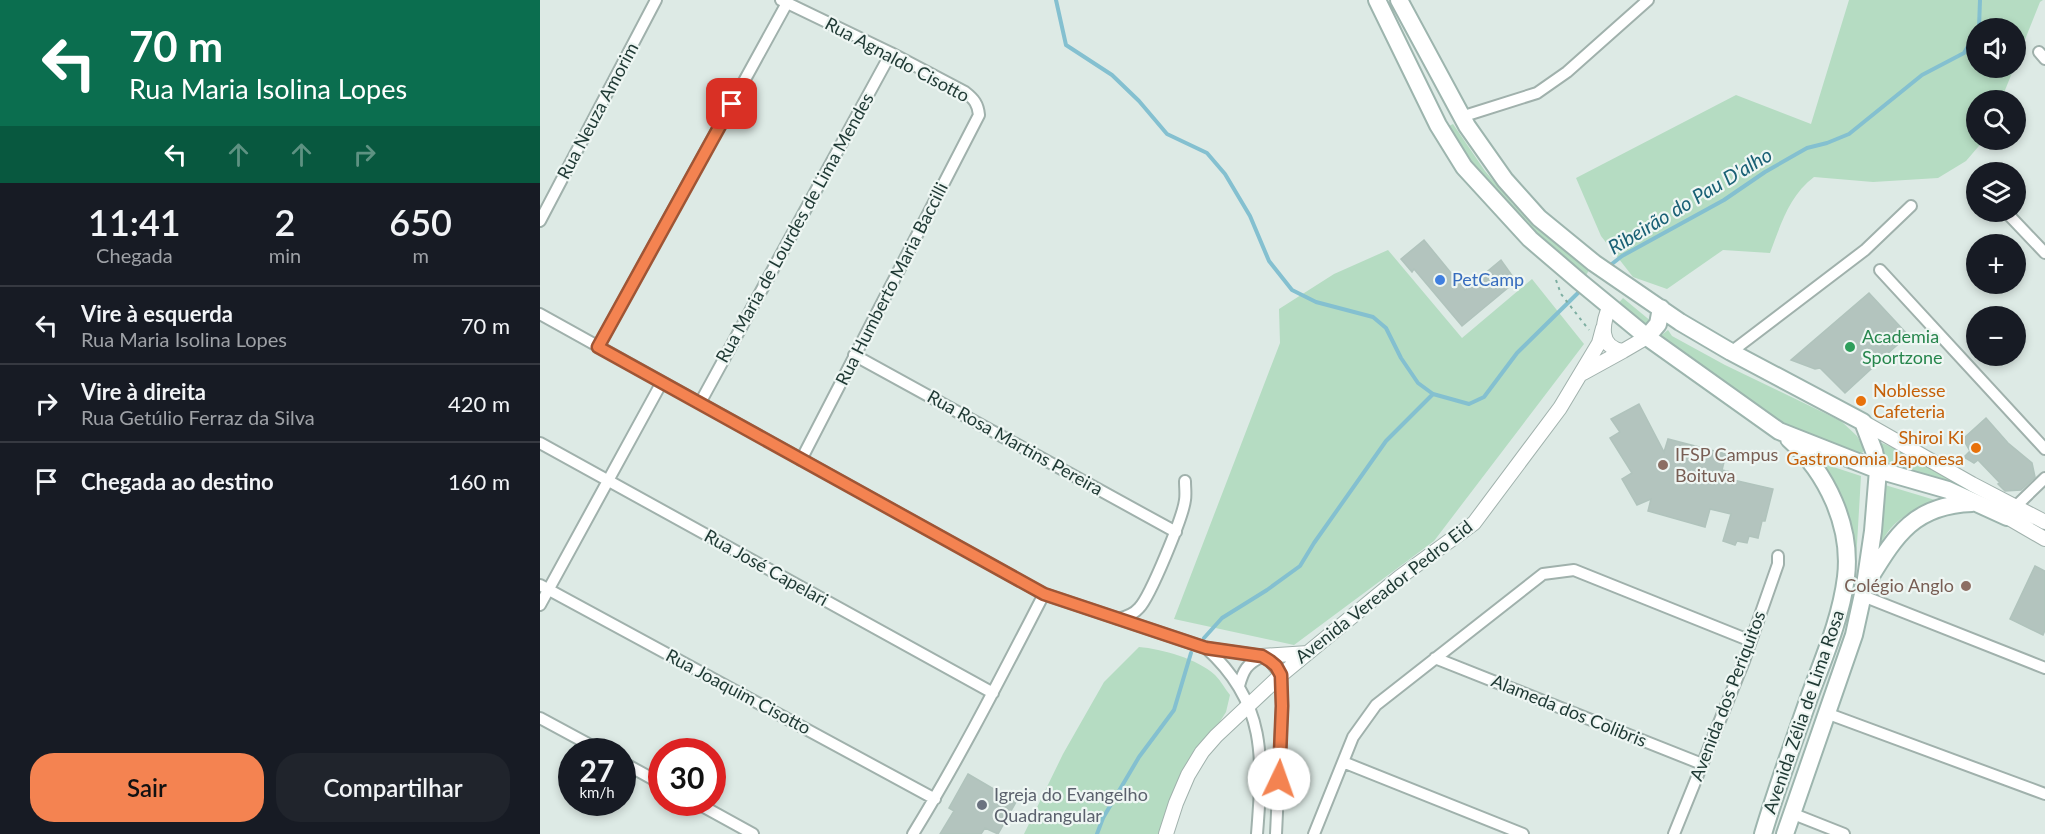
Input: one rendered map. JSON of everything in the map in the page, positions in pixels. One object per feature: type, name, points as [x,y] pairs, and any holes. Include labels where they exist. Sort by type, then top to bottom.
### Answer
[{"type":"main road","points":[[1377,0],[1438,125],[1464,167],[1530,239],[1647,337],[1779,431],[1840,457],[1941,488],[1976,503],[2010,512]]},
{"type":"main road","points":[[1400,0],[1461,117],[1506,180],[1539,218],[1594,263],[1680,322],[1731,352],[1863,422]]},
{"type":"main road","points":[[1606,303],[1617,295],[1625,284]]},
{"type":"main road","points":[[1647,337],[1658,324],[1661,308]]},
{"type":"main road","name":"Avenida Zélia de Lima Rosa","points":[[1785,834],[1854,634],[1864,591],[1873,531],[1878,470],[1863,422]]},
{"type":"main road","name":"Avenida Zélia de Lima Rosa","points":[[1763,834],[1836,624],[1847,568],[1842,526],[1829,490],[1808,459],[1779,431]]},
{"type":"main road","name":"Avenida Zélia de Lima Rosa","points":[[1864,591],[1892,544],[1915,519],[1940,507],[1956,503],[1976,503]]},
{"type":"street","name":"Rua Neuza Amorim","points":[[540,221],[656,0]]},
{"type":"street","points":[[1461,117],[1536,93],[1567,72],[1648,0]]},
{"type":"street","points":[[598,347],[784,1]]},
{"type":"street","name":"Rua Agnaldo Cisotto","points":[[784,1],[891,53],[964,92],[974,99],[978,106]]},
{"type":"street","name":"Rua Maria de Lourdes de Lima Mendes","points":[[699,403],[891,53]]},
{"type":"street","name":"Rua Humberto Maria Baccilli","points":[[801,460],[979,115],[978,106]]},
{"type":"street","points":[[1731,352],[1865,250],[1911,206]]},
{"type":"street","points":[[2016,222],[2045,253]]},
{"type":"street","points":[[1880,270],[2045,449]]},
{"type":"street","name":"Avenida Vereador Pedro Eid","points":[[1166,834],[1176,802],[1188,775],[1202,752],[1281,675],[1400,578],[1474,523],[1560,408],[1581,374],[1599,343],[1606,303]]},
{"type":"street","points":[[540,314],[1044,594],[1206,648],[1262,656],[1308,653]]},
{"type":"street","points":[[1603,328],[1609,345],[1623,351]]},
{"type":"street","name":"Avenida Vereador Pedro Eid","points":[[1581,374],[1647,337]]},
{"type":"street","name":"Rua Rosa Martins Pereira","points":[[854,355],[1176,532]]},
{"type":"street","points":[[540,605],[544,588],[608,481],[662,382]]},
{"type":"street","points":[[1863,422],[2010,512],[2045,539]]},
{"type":"street","name":"Rua José Capelari","points":[[540,443],[993,693]]},
{"type":"street","points":[[2010,512],[2045,478]]},
{"type":"street","points":[[1118,620],[1140,608],[1176,532],[1185,502],[1185,482]]},
{"type":"street","points":[[2010,512],[2045,522]]},
{"type":"street","name":"Avenida dos Periquitos","points":[[1674,834],[1751,641],[1778,564],[1778,556]]},
{"type":"street","points":[[1314,834],[1353,737],[1376,705],[1543,574],[1574,570],[1751,641]]},
{"type":"street","name":"Rua Joaquim Cisotto","points":[[544,588],[935,799]]},
{"type":"street","points":[[1864,591],[2045,668]]},
{"type":"street","points":[[913,834],[935,799],[993,693],[1044,594]]},
{"type":"street","points":[[1206,648],[1219,660],[1239,686],[1249,705],[1259,742],[1260,779],[1257,834]]},
{"type":"street","points":[[1262,656],[1276,666],[1281,675],[1282,706],[1276,834]]},
{"type":"street","points":[[1239,686],[1250,662],[1262,656]]},
{"type":"street","name":"Alameda dos Colibris","points":[[1435,658],[1702,764]]},
{"type":"street","points":[[1826,713],[2045,794]]},
{"type":"street","points":[[540,718],[577,738]]},
{"type":"street","points":[[1342,762],[1523,834]]},
{"type":"street","points":[[1260,779],[1279,779]]},
{"type":"street","points":[[1791,813],[1844,834]]},
{"type":"street","points":[[720,816],[753,834]]},
{"type":"path","points":[[1562,295],[1573,307]]},
{"type":"green space","points":[[1849,0],[2043,0],[2040,2],[2026,37],[2026,18],[1966,18],[1966,78],[2010,78],[2005,90],[1966,90],[1966,150],[1975,150],[1966,161],[1938,178],[1873,182],[1814,177],[1792,202],[1770,253],[1723,250],[1667,289],[1633,277],[1601,236],[1576,178],[1736,95],[1811,124]]},
{"type":"green space","points":[[1453,124],[1485,171],[1513,204],[1589,270],[1584,279],[1555,254],[1483,179],[1449,126]]},
{"type":"green space","points":[[1388,250],[1462,338],[1532,279],[1584,344],[1434,541],[1294,645],[1174,619],[1280,343],[1279,309],[1334,274]]},
{"type":"green space","points":[[1623,298],[1652,322],[1644,327],[1616,306]]},
{"type":"green space","points":[[1668,330],[1672,336],[1725,365],[1841,421],[1857,436],[1863,446],[1863,452],[1860,455],[1812,440],[1742,401],[1659,337]]},
{"type":"green space","points":[[1882,443],[1908,454],[1993,504],[1885,467]]},
{"type":"green space","points":[[1815,461],[1861,476],[1856,561],[1854,562]]},
{"type":"green space","points":[[1885,485],[1935,500],[1901,518],[1888,531],[1879,548]]},
{"type":"green space","points":[[1139,647],[1169,653],[1199,664],[1215,675],[1230,695],[1226,712],[1212,734],[1160,834],[1024,834],[1063,754],[1104,682]]},
{"type":"building","name":"PetCamp","points":[[1424,240],[1465,290],[1501,260],[1516,281],[1462,326],[1414,269],[1412,272],[1401,259]]},
{"type":"building","name":"Academia Sportzone","points":[[1869,293],[1908,335],[1845,393],[1820,368],[1815,369],[1791,360]]},
{"type":"building","points":[[1639,404],[1664,452],[1668,439],[1726,454],[1722,470],[1731,472],[1729,479],[1773,489],[1758,538],[1749,536],[1747,543],[1737,541],[1735,545],[1723,541],[1731,514],[1710,509],[1705,527],[1648,511],[1651,499],[1637,505],[1622,479],[1632,473],[1610,438],[1620,432],[1611,419]]},
{"type":"building","points":[[1986,418],[2008,443],[2032,463],[2035,477],[2021,490],[2005,491],[1978,460],[1974,463],[1964,457],[1970,451],[1963,439]]},
{"type":"building","points":[[2035,566],[2045,571],[2045,630],[2043,635],[2010,619]]},
{"type":"building","name":"Igreja do Evangelho Quadrangular","points":[[968,774],[1016,802],[998,834],[985,828],[981,834],[940,834],[954,811],[949,808]]},
{"type":"waterway","points":[[1056,0],[1066,45],[1112,75],[1139,101],[1167,134],[1207,153],[1225,174],[1250,216],[1269,261],[1292,290],[1316,302],[1373,317],[1386,328],[1401,358],[1418,383],[1433,394],[1469,404],[1484,397],[1517,353],[1582,289]]},
{"type":"waterway","name":"Ribeirão do Pau D'alho","points":[[1979,18],[1980,0]]},
{"type":"waterway","name":"Ribeirão do Pau D'alho","points":[[1608,267],[1622,256],[1724,200],[1765,172],[1807,148],[1849,134],[1922,75],[1964,53],[1966,50]]},
{"type":"waterway","points":[[1204,638],[1222,618],[1300,566],[1386,441],[1433,394]]},
{"type":"waterway","points":[[1097,834],[1103,818],[1139,757],[1174,710],[1191,653]]},
{"type":"place","name":"PetCamp","points":[[1440,280]]},
{"type":"place","name":"Academia Sportzone","points":[[1850,347]]},
{"type":"place","name":"Noblesse Cafeteria","points":[[1861,401]]},
{"type":"place","name":"Shiroi Ki Gastronomia Japonesa","points":[[1976,448]]},
{"type":"place","name":"IFSP Campus Boituva","points":[[1663,465]]},
{"type":"place","name":"Colégio Anglo","points":[[1966,586]]},
{"type":"place","name":"Igreja do Evangelho Quadrangular","points":[[982,805]]},
{"type":"route","points":[[732,104],[598,347],[1044,594],[1206,648],[1262,656],[1270,661],[1281,675],[1279,779]]}]
